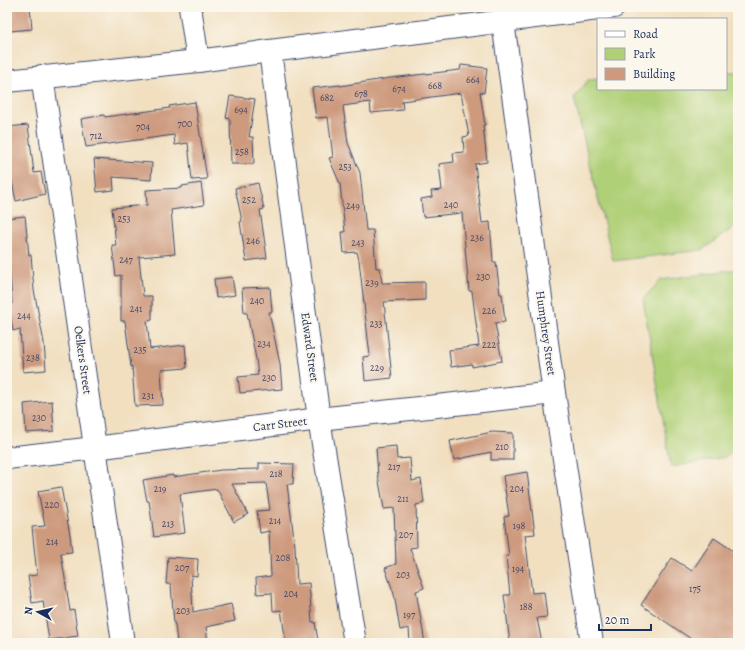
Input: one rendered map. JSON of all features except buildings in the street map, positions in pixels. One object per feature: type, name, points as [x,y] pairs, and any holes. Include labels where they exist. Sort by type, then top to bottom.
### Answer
[{"type":"street","points":[[190,7],[198,61]]},
{"type":"street","points":[[7,81],[42,76],[198,61],[614,7]]},
{"type":"street","name":"Humphrey Street","points":[[503,22],[554,393],[592,643]]},
{"type":"street","name":"Edward Street","points":[[270,51],[319,419],[355,643]]},
{"type":"street","name":"Oelkers Street","points":[[42,76],[123,643]]},
{"type":"street","name":"Carr Street","points":[[7,458],[319,419],[554,393]]},
{"type":"green space","points":[[727,72],[738,72],[738,224],[702,250],[613,261],[574,98],[589,79],[597,78],[597,90],[727,90]]},
{"type":"green space","points":[[738,269],[738,449],[725,457],[671,467],[643,299],[661,280]]}]
